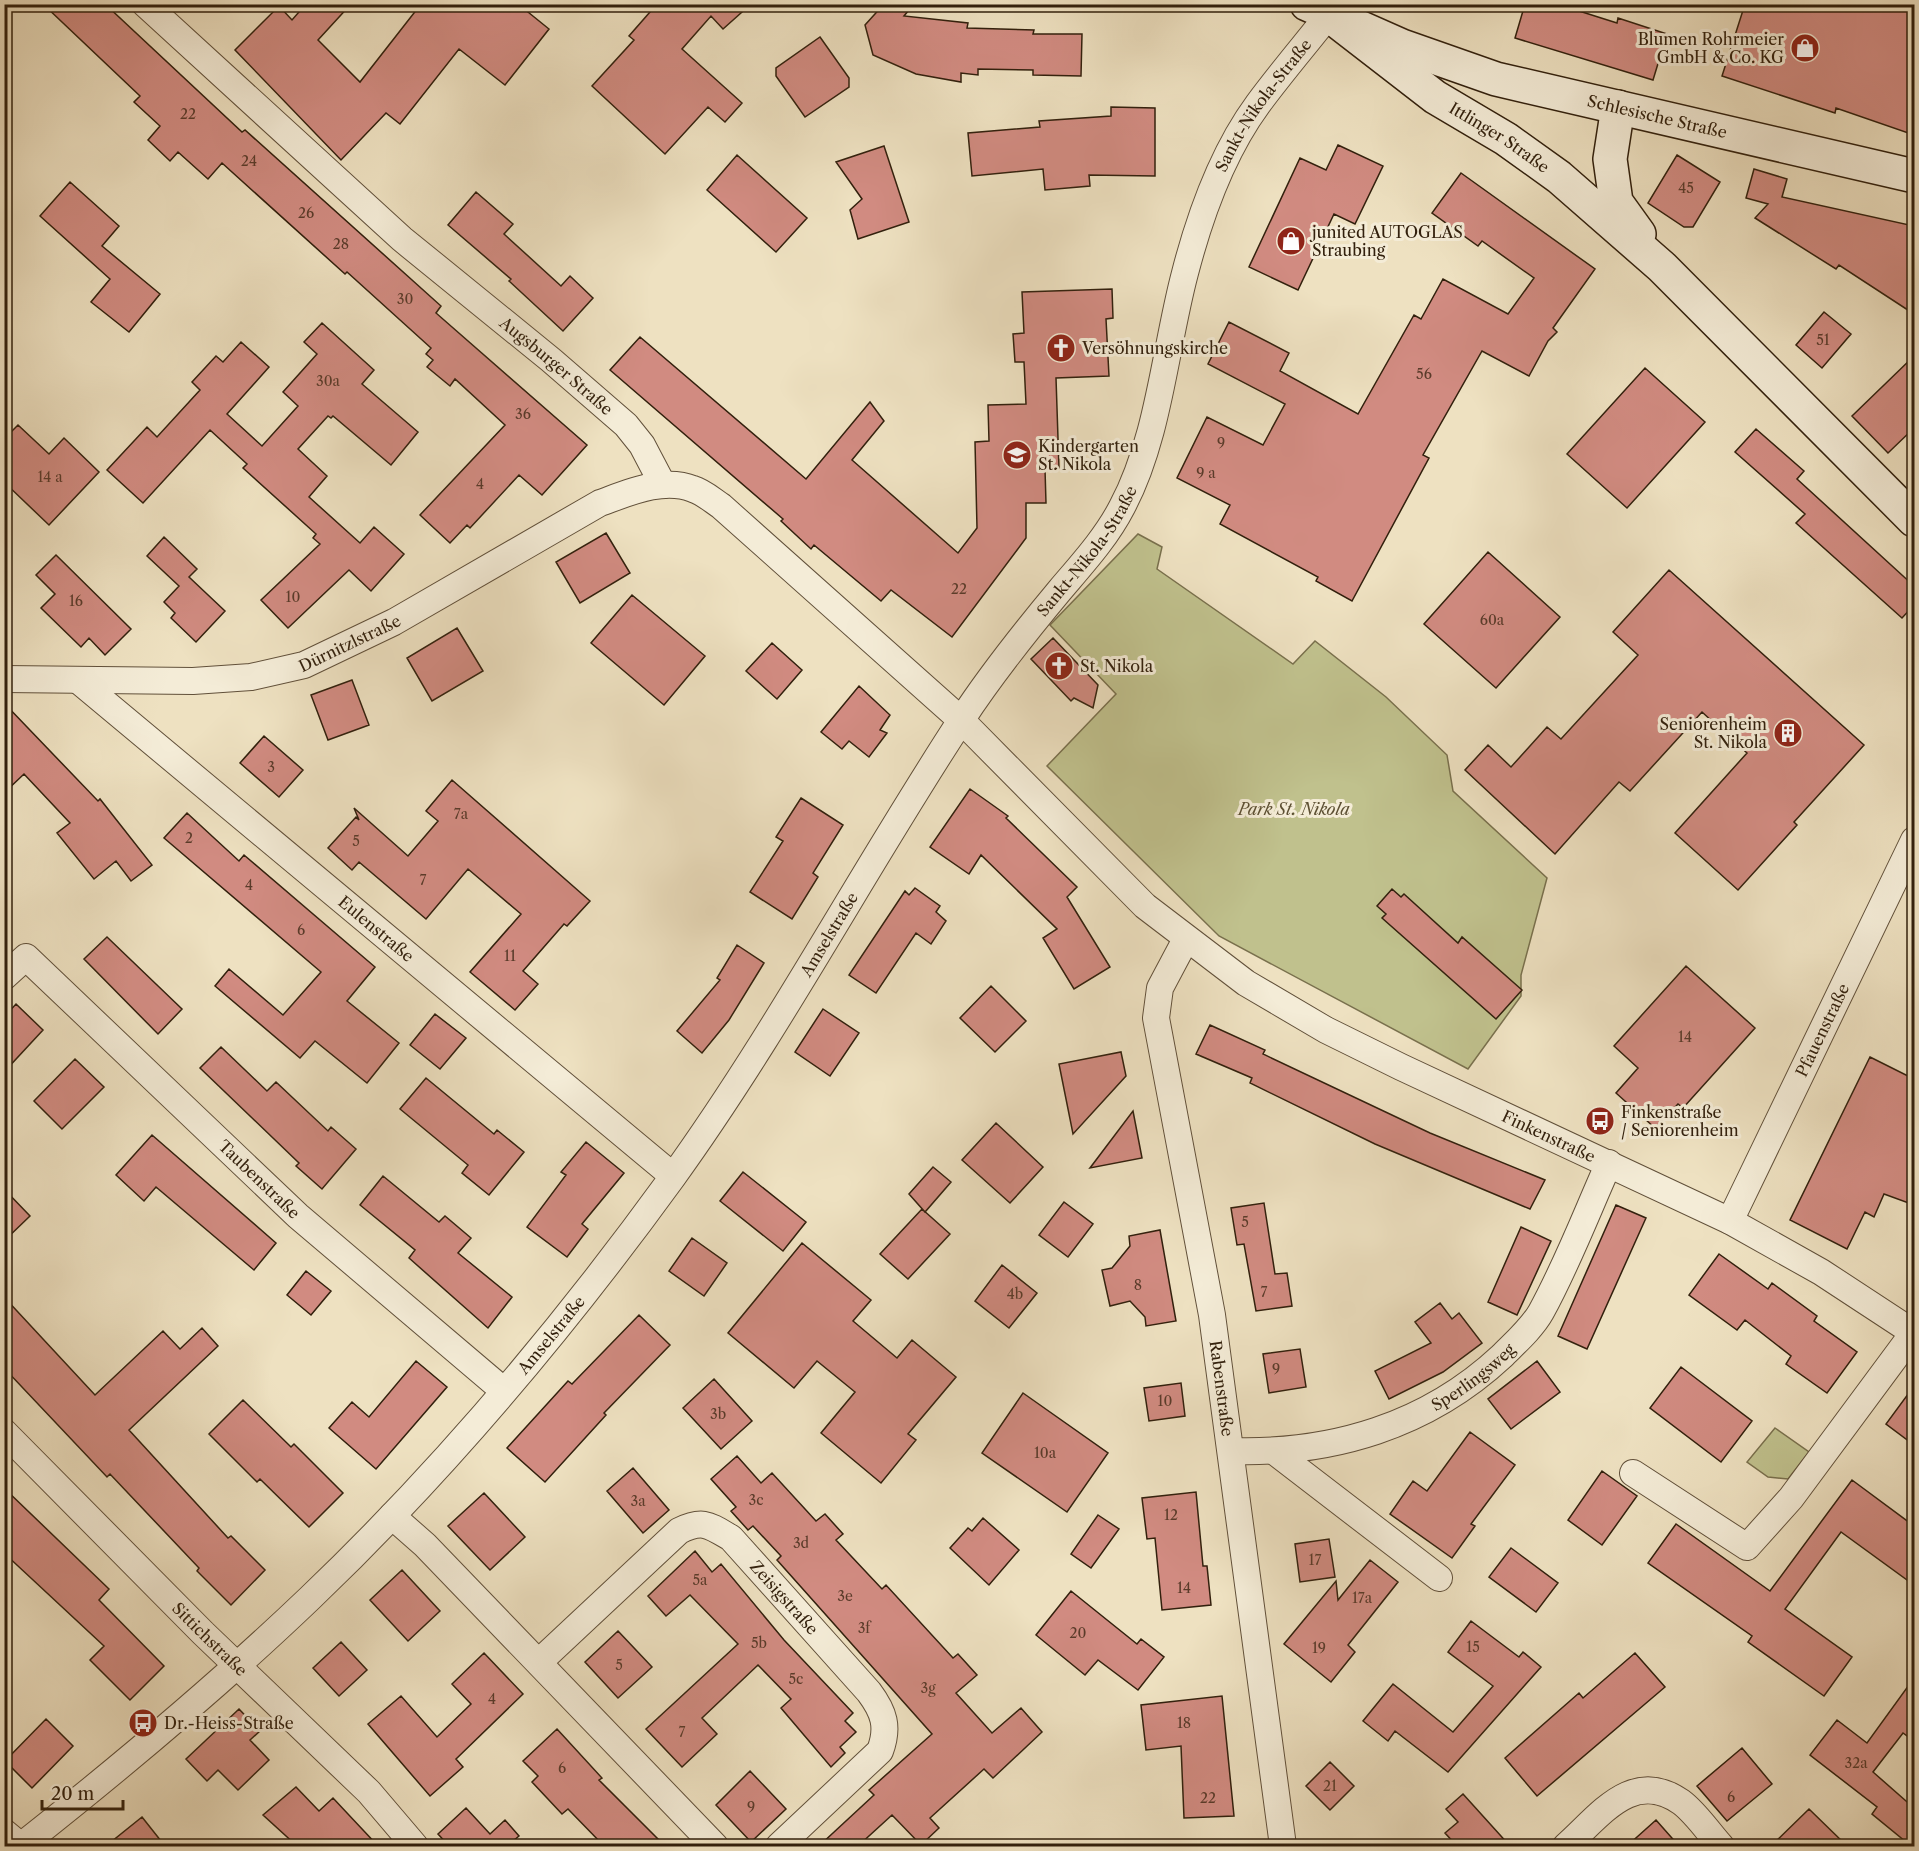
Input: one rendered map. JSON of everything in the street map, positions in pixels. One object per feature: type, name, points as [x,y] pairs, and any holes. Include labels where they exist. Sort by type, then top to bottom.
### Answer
[{"type":"street","name":"Augsburger Straße","points":[[145,4],[402,239],[551,360],[626,425],[642,445],[663,485]]},
{"type":"street","name":"Schlesische Straße","points":[[1324,8],[1402,46],[1496,80],[1914,176]]},
{"type":"street","name":"Ittlinger Straße","points":[[1324,8],[1435,97],[1506,139],[1559,177],[1662,267],[1914,520]]},
{"type":"street","name":"Sankt-Nikola-Straße","points":[[961,720],[999,664],[1094,550],[1122,508],[1146,446],[1188,260],[1202,215],[1225,160],[1256,107],[1324,8]]},
{"type":"street","name":"Ittlinger Straße","points":[[1618,107],[1610,159],[1616,202],[1662,267]]},
{"type":"street","name":"Dürnitzlstraße","points":[[4,679],[193,681],[251,677],[304,665],[394,622],[600,503],[634,491],[663,485]]},
{"type":"street","points":[[663,485],[693,489],[721,506],[961,720],[1112,874],[1145,906],[1186,939]]},
{"type":"street","name":"Eulenstraße","points":[[79,681],[673,1176]]},
{"type":"street","name":"Amselstraße","points":[[21,1846],[140,1752],[311,1597],[392,1516],[503,1390],[593,1281],[673,1176],[749,1064],[961,720]]},
{"type":"street","name":"Pfauenstraße","points":[[1730,1221],[1914,840]]},
{"type":"street","name":"Finkenstraße","points":[[1186,939],[1246,983],[1326,1030],[1471,1101],[1730,1221],[1821,1272],[1914,1332],[1791,1498],[1747,1547],[1633,1473]]},
{"type":"street","name":"Rabenstraße","points":[[1186,939],[1160,988],[1156,1018],[1212,1316],[1232,1451],[1283,1846]]},
{"type":"street","name":"Taubenstraße","points":[[4,977],[26,957],[298,1216],[503,1390]]},
{"type":"street","name":"Sperlingsweg","points":[[1232,1451],[1275,1452],[1338,1443],[1392,1427],[1443,1402],[1480,1376],[1540,1314],[1609,1163]]},
{"type":"street","name":"Sittichstraße","points":[[4,1432],[237,1665],[369,1792],[415,1846]]},
{"type":"street","points":[[1275,1452],[1439,1578]]},
{"type":"street","points":[[392,1516],[425,1545],[715,1846]]},
{"type":"street","name":"Zeisigstraße","points":[[539,1662],[679,1531],[694,1523],[709,1524],[731,1538],[869,1692],[883,1711],[886,1734],[880,1751],[779,1846]]},
{"type":"street","points":[[1566,1846],[1625,1795],[1646,1788],[1664,1793],[1682,1803],[1721,1846]]},
{"type":"street","points":[[4,1832],[21,1846]]},
{"type":"green space","name":"Park St. Nikola","points":[[1138,534],[1162,547],[1157,569],[1293,664],[1315,641],[1386,697],[1447,755],[1453,791],[1547,878],[1521,975],[1521,996],[1468,1069],[1219,936],[1047,766],[1116,694],[1050,625]]},
{"type":"green space","points":[[1775,1428],[1809,1452],[1788,1479],[1768,1477],[1747,1462]]},
{"type":"building","points":[[43,4],[105,4],[242,132],[245,130],[441,306],[436,313],[587,445],[542,495],[519,475],[470,528],[467,525],[450,543],[420,515],[505,425],[455,379],[450,386],[427,367],[433,360],[426,354],[431,348],[222,163],[208,179],[178,152],[170,161],[148,140],[160,126],[134,102],[140,96]]},
{"type":"building","points":[[306,4],[351,4],[318,40],[360,82],[421,4],[518,4],[549,29],[505,85],[459,49],[400,124],[386,113],[341,160],[235,50],[279,6],[292,20]]},
{"type":"building","points":[[657,4],[751,4],[723,29],[711,16],[682,49],[742,103],[725,122],[708,107],[665,154],[592,86],[634,40],[629,36]]},
{"type":"building","points":[[884,4],[914,4],[904,16],[968,23],[967,28],[1034,30],[1033,34],[1082,34],[1081,76],[1033,75],[1033,70],[978,69],[978,75],[961,73],[961,82],[916,74],[873,55],[865,25]]},
{"type":"building","points":[[1525,4],[1557,4],[1617,23],[1618,18],[1667,34],[1653,80],[1515,38]]},
{"type":"building","name":"Blumen Rohrmeier GmbH & Co. KG","points":[[1745,4],[1914,4],[1914,135],[1836,108],[1835,113],[1722,76]]},
{"type":"building","points":[[820,37],[849,78],[849,87],[805,117],[776,76],[776,68]]},
{"type":"building","points":[[1111,107],[1155,108],[1155,176],[1089,175],[1090,186],[1045,190],[1043,169],[972,176],[968,133],[1040,127],[1039,121],[1111,116]]},
{"type":"building","name":"junited AUTOGLAS Straubing","points":[[1338,145],[1383,166],[1355,224],[1334,214],[1298,290],[1249,267],[1300,158],[1326,170]]},
{"type":"building","points":[[884,146],[909,222],[858,239],[850,210],[862,199],[836,162]]},
{"type":"building","points":[[737,155],[807,218],[776,252],[707,190]]},
{"type":"building","points":[[1677,155],[1720,182],[1693,227],[1684,227],[1648,203]]},
{"type":"building","points":[[1754,169],[1787,179],[1782,197],[1914,226],[1914,314],[1839,265],[1836,269],[1755,218],[1768,204],[1746,198]]},
{"type":"building","points":[[1461,173],[1595,269],[1553,328],[1557,332],[1548,341],[1529,376],[1482,351],[1423,455],[1429,458],[1352,601],[1316,581],[1318,577],[1220,524],[1230,505],[1177,478],[1207,417],[1263,445],[1285,404],[1208,364],[1229,322],[1289,353],[1280,371],[1358,414],[1414,315],[1421,319],[1443,279],[1508,314],[1534,278],[1482,241],[1478,246],[1432,213]]},
{"type":"building","points":[[70,182],[119,226],[102,246],[160,294],[129,332],[91,302],[110,279],[40,216]]},
{"type":"building","points":[[476,192],[513,224],[504,234],[561,286],[570,276],[593,298],[563,331],[509,281],[511,279],[448,225]]},
{"type":"building","points":[[1112,289],[1113,318],[1106,319],[1109,376],[1056,378],[1059,468],[1045,469],[1046,503],[1026,503],[1026,538],[952,637],[891,590],[881,601],[814,545],[811,549],[781,521],[783,519],[610,370],[640,337],[806,479],[870,402],[884,421],[852,460],[958,553],[977,528],[975,442],[989,441],[988,405],[1026,404],[1024,362],[1015,362],[1013,334],[1024,333],[1022,292]]},
{"type":"building","points":[[1824,312],[1851,334],[1822,368],[1796,345]]},
{"type":"building","points":[[322,323],[374,370],[362,384],[418,432],[391,465],[333,416],[331,418],[328,416],[298,449],[327,476],[309,497],[360,543],[374,527],[404,554],[371,591],[349,570],[288,628],[261,600],[320,544],[313,538],[316,534],[243,468],[247,464],[210,430],[143,503],[107,470],[147,427],[157,437],[200,390],[192,382],[216,356],[223,362],[241,342],[269,367],[227,414],[262,446],[298,406],[283,392],[317,354],[304,342]]},
{"type":"building","points":[[1914,356],[1914,428],[1888,453],[1852,416]]},
{"type":"building","points":[[1645,368],[1705,422],[1627,508],[1567,454]]},
{"type":"building","points":[[18,425],[49,454],[64,438],[99,472],[49,525],[4,482],[4,439]]},
{"type":"building","points":[[1756,429],[1804,471],[1797,479],[1914,586],[1914,605],[1902,618],[1796,523],[1805,514],[1735,452]]},
{"type":"building","points":[[606,533],[630,573],[580,603],[556,562]]},
{"type":"building","points":[[164,537],[197,569],[189,577],[225,611],[196,642],[171,618],[175,613],[164,602],[179,586],[147,556]]},
{"type":"building","points":[[1488,552],[1560,617],[1496,688],[1424,624]]},
{"type":"building","points":[[56,555],[131,629],[105,655],[89,638],[81,647],[41,608],[55,594],[36,575]]},
{"type":"building","name":"Seniorenheim St. Nikola","points":[[1669,570],[1864,745],[1794,822],[1797,825],[1738,890],[1675,833],[1747,753],[1702,712],[1630,791],[1619,782],[1555,854],[1465,770],[1488,745],[1511,767],[1547,727],[1561,739],[1638,655],[1613,632]]},
{"type":"building","points":[[632,595],[705,656],[664,705],[591,643]]},
{"type":"building","points":[[457,628],[483,671],[432,701],[407,658]]},
{"type":"building","name":"St. Nikola","points":[[1053,638],[1098,685],[1093,708],[1074,698],[1071,701],[1031,659]]},
{"type":"building","points":[[772,643],[802,670],[777,699],[746,671]]},
{"type":"building","points":[[352,680],[369,725],[328,740],[311,695]]},
{"type":"building","points":[[859,686],[890,715],[880,730],[887,733],[869,757],[849,741],[842,749],[821,732]]},
{"type":"building","points":[[4,703],[98,801],[100,799],[152,865],[131,881],[116,861],[94,879],[57,833],[70,823],[24,774],[4,793]]},
{"type":"building","points":[[264,736],[303,770],[279,797],[240,763]]},
{"type":"building","points":[[452,780],[590,901],[567,926],[564,924],[523,971],[538,984],[515,1010],[470,972],[521,914],[468,869],[426,919],[359,862],[352,870],[328,848],[356,817],[359,820],[354,808],[408,856],[438,821],[426,811]]},
{"type":"building","points":[[970,789],[1008,816],[1006,818],[1077,887],[1067,897],[1110,967],[1074,989],[1043,938],[1057,929],[981,855],[969,874],[930,847]]},
{"type":"building","points":[[801,798],[843,825],[813,873],[818,877],[792,919],[750,892],[783,841],[776,837]]},
{"type":"building","points":[[187,813],[239,861],[244,855],[375,967],[347,1001],[399,1043],[367,1083],[315,1041],[300,1058],[215,986],[229,969],[283,1015],[321,972],[164,838]]},
{"type":"building","points":[[915,888],[940,906],[936,912],[946,921],[931,944],[916,933],[876,993],[849,975],[905,891],[909,895]]},
{"type":"building","points":[[1392,889],[1401,897],[1404,894],[1458,943],[1462,937],[1522,990],[1496,1019],[1382,918],[1386,914],[1377,906]]},
{"type":"building","points":[[107,937],[182,1009],[158,1034],[84,959]]},
{"type":"building","points":[[737,945],[764,963],[729,1020],[702,1053],[677,1031],[720,980],[717,978]]},
{"type":"building","points":[[1686,966],[1755,1028],[1683,1108],[1678,1104],[1655,1128],[1616,1093],[1638,1068],[1614,1046]]},
{"type":"building","points":[[991,986],[1026,1021],[995,1052],[960,1018]]},
{"type":"building","points":[[16,1004],[43,1030],[4,1072],[4,1017]]},
{"type":"building","points":[[823,1009],[859,1033],[830,1076],[795,1052]]},
{"type":"building","points":[[435,1014],[466,1038],[440,1069],[410,1045]]},
{"type":"building","points":[[1210,1025],[1265,1050],[1263,1054],[1430,1133],[1545,1180],[1530,1209],[1375,1144],[1250,1083],[1252,1078],[1196,1054]]},
{"type":"building","points":[[221,1047],[267,1091],[276,1082],[328,1131],[331,1127],[356,1149],[322,1189],[296,1166],[299,1163],[200,1068]]},
{"type":"building","points":[[1121,1052],[1126,1076],[1073,1134],[1059,1064]]},
{"type":"building","points":[[1870,1057],[1914,1079],[1914,1205],[1884,1194],[1874,1217],[1865,1212],[1847,1249],[1790,1220]]},
{"type":"building","points":[[75,1059],[104,1087],[62,1129],[34,1101]]},
{"type":"building","points":[[426,1078],[494,1134],[497,1130],[524,1152],[489,1195],[462,1173],[468,1165],[400,1109]]},
{"type":"building","points":[[1133,1111],[1142,1158],[1090,1168]]},
{"type":"building","points":[[996,1123],[1043,1167],[1010,1203],[962,1160]]},
{"type":"building","points":[[152,1135],[276,1243],[254,1270],[156,1187],[144,1201],[116,1175]]},
{"type":"building","points":[[586,1142],[624,1173],[582,1224],[588,1229],[567,1257],[527,1227],[566,1175],[561,1172]]},
{"type":"building","points":[[933,1167],[951,1182],[925,1212],[909,1194]]},
{"type":"building","points":[[743,1172],[806,1222],[783,1251],[720,1201]]},
{"type":"building","points":[[383,1176],[439,1222],[445,1216],[471,1238],[458,1253],[512,1297],[488,1328],[409,1258],[415,1250],[360,1205]]},
{"type":"building","points":[[4,1189],[30,1216],[4,1241]]},
{"type":"building","points":[[1064,1202],[1093,1224],[1068,1257],[1039,1235]]},
{"type":"building","points":[[1264,1203],[1275,1274],[1287,1273],[1292,1306],[1256,1311],[1244,1244],[1237,1245],[1231,1208]]},
{"type":"building","points":[[1616,1205],[1646,1218],[1587,1349],[1558,1336]]},
{"type":"building","points":[[922,1209],[950,1234],[908,1279],[880,1254]]},
{"type":"building","points":[[1521,1227],[1551,1241],[1517,1315],[1488,1302]]},
{"type":"building","points":[[1160,1230],[1176,1321],[1146,1326],[1145,1317],[1130,1301],[1110,1306],[1102,1270],[1112,1268],[1130,1246],[1129,1236]]},
{"type":"building","points":[[692,1238],[727,1263],[704,1296],[669,1271]]},
{"type":"building","points":[[802,1243],[871,1300],[853,1321],[897,1358],[912,1340],[956,1377],[908,1434],[916,1440],[881,1483],[821,1433],[855,1392],[817,1361],[794,1388],[728,1333]]},
{"type":"building","points":[[1719,1254],[1768,1289],[1772,1283],[1817,1316],[1814,1321],[1857,1352],[1827,1393],[1786,1364],[1791,1356],[1745,1320],[1737,1330],[1689,1295]]},
{"type":"building","points":[[1002,1265],[1037,1293],[1009,1328],[975,1301]]},
{"type":"building","points":[[306,1271],[331,1291],[311,1315],[287,1295]]},
{"type":"building","points":[[4,1297],[95,1395],[163,1331],[180,1349],[202,1328],[218,1346],[129,1430],[228,1538],[231,1536],[265,1570],[231,1605],[197,1571],[199,1568],[110,1474],[107,1477],[4,1368]]},
{"type":"building","points":[[1440,1303],[1452,1319],[1459,1313],[1482,1343],[1443,1372],[1389,1399],[1375,1371],[1431,1343],[1415,1322]]},
{"type":"building","points":[[639,1315],[670,1345],[604,1413],[606,1415],[545,1482],[507,1448],[568,1381],[572,1384]]},
{"type":"building","points":[[1300,1349],[1306,1387],[1269,1393],[1263,1354]]},
{"type":"building","points":[[416,1361],[447,1387],[376,1469],[329,1428],[352,1402],[369,1417]]},
{"type":"building","points":[[1537,1361],[1560,1392],[1511,1429],[1488,1399]]},
{"type":"building","points":[[1681,1367],[1752,1421],[1721,1462],[1650,1408]]},
{"type":"building","points":[[714,1379],[752,1421],[721,1449],[683,1408]]},
{"type":"building","points":[[1181,1383],[1185,1416],[1149,1421],[1144,1388]]},
{"type":"building","points":[[1914,1386],[1914,1445],[1886,1424]]},
{"type":"building","points":[[1023,1393],[1108,1453],[1067,1512],[982,1453]]},
{"type":"building","points":[[243,1400],[291,1447],[294,1444],[343,1493],[309,1527],[260,1479],[257,1482],[209,1434]]},
{"type":"building","points":[[1470,1432],[1515,1465],[1471,1524],[1475,1526],[1452,1558],[1390,1514],[1413,1481],[1427,1491]]},
{"type":"building","points":[[737,1456],[761,1483],[772,1473],[816,1521],[825,1514],[843,1534],[836,1540],[882,1589],[886,1585],[953,1658],[958,1654],[977,1675],[956,1693],[992,1733],[1021,1708],[1042,1732],[993,1778],[984,1769],[930,1818],[939,1828],[921,1845],[892,1815],[858,1846],[819,1846],[874,1795],[869,1790],[932,1734],[777,1560],[781,1556],[753,1526],[748,1530],[731,1511],[736,1507],[711,1479]]},
{"type":"building","points":[[633,1468],[669,1510],[643,1533],[607,1491]]},
{"type":"building","points":[[1602,1471],[1637,1496],[1602,1545],[1568,1520]]},
{"type":"building","points":[[1852,1480],[1914,1526],[1914,1585],[1841,1532],[1785,1609],[1852,1657],[1824,1696],[1748,1642],[1752,1636],[1648,1563],[1676,1524],[1770,1591]]},
{"type":"building","points":[[4,1488],[109,1589],[99,1600],[164,1666],[130,1700],[90,1660],[104,1646],[4,1553]]},
{"type":"building","points":[[1196,1492],[1203,1566],[1207,1566],[1211,1605],[1162,1610],[1155,1538],[1147,1539],[1142,1498]]},
{"type":"building","points":[[484,1493],[525,1537],[490,1570],[448,1526]]},
{"type":"building","points":[[1098,1515],[1119,1529],[1091,1568],[1071,1554]]},
{"type":"building","points":[[983,1518],[1019,1550],[989,1585],[950,1548],[968,1528],[972,1531]]},
{"type":"building","points":[[1329,1539],[1335,1577],[1300,1582],[1295,1544]]},
{"type":"building","points":[[1511,1548],[1558,1583],[1536,1612],[1489,1577]]},
{"type":"building","points":[[695,1551],[712,1572],[721,1564],[784,1640],[853,1713],[845,1721],[856,1732],[840,1747],[845,1753],[831,1767],[781,1708],[791,1699],[758,1665],[702,1718],[717,1734],[682,1767],[646,1729],[738,1644],[690,1595],[666,1616],[648,1596]]},
{"type":"building","points":[[1370,1560],[1398,1582],[1348,1645],[1355,1652],[1331,1682],[1284,1644],[1336,1581],[1338,1600]]},
{"type":"building","points":[[402,1570],[440,1611],[408,1641],[370,1600]]},
{"type":"building","points":[[1071,1591],[1137,1644],[1141,1639],[1164,1657],[1138,1690],[1098,1660],[1085,1675],[1036,1635]]},
{"type":"building","points":[[1471,1621],[1519,1657],[1523,1652],[1541,1667],[1448,1772],[1395,1731],[1388,1741],[1363,1721],[1393,1684],[1453,1732],[1493,1686],[1448,1652]]},
{"type":"building","points":[[618,1631],[652,1667],[618,1698],[585,1662]]},
{"type":"building","points":[[341,1642],[367,1670],[339,1696],[313,1668]]},
{"type":"building","points":[[484,1653],[523,1694],[456,1759],[463,1767],[430,1796],[368,1724],[401,1696],[437,1737],[471,1704],[452,1684]]},
{"type":"building","points":[[1635,1653],[1665,1687],[1537,1796],[1505,1758],[1579,1693],[1583,1698]]},
{"type":"building","points":[[1914,1678],[1914,1741],[1903,1733],[1873,1772],[1914,1808],[1914,1846],[1911,1846],[1872,1814],[1877,1807],[1810,1755],[1837,1720],[1867,1743]]},
{"type":"building","points":[[1222,1696],[1234,1816],[1184,1818],[1181,1746],[1146,1750],[1141,1705]]},
{"type":"building","points":[[239,1709],[260,1731],[250,1740],[269,1760],[238,1790],[218,1770],[207,1781],[186,1759]]},
{"type":"building","points":[[46,1719],[73,1746],[32,1788],[5,1761]]},
{"type":"building","points":[[557,1729],[602,1778],[599,1780],[665,1846],[604,1846],[568,1809],[562,1814],[532,1782],[538,1776],[523,1761]]},
{"type":"building","points":[[1742,1748],[1772,1784],[1727,1821],[1697,1786]]},
{"type":"building","points":[[1330,1762],[1354,1786],[1330,1810],[1306,1786]]},
{"type":"building","points":[[750,1771],[786,1809],[751,1842],[716,1805]]},
{"type":"building","points":[[296,1787],[319,1811],[333,1798],[378,1846],[297,1846],[263,1815]]},
{"type":"building","points":[[1463,1794],[1510,1846],[1457,1846],[1445,1833],[1458,1822],[1446,1809]]},
{"type":"building","points":[[466,1808],[490,1834],[505,1820],[519,1836],[507,1846],[449,1846],[438,1834]]},
{"type":"building","points":[[1809,1809],[1847,1846],[1771,1846]]},
{"type":"building","points":[[142,1817],[165,1846],[106,1846]]},
{"type":"building","points":[[1656,1820],[1679,1846],[1627,1846]]},
{"type":"place","name":"Blumen Rohrmeier GmbH & Co. KG","points":[[1805,48]]},
{"type":"place","name":"junited AUTOGLAS Straubing","points":[[1291,241]]},
{"type":"place","name":"Versöhnungskirche","points":[[1061,348]]},
{"type":"place","name":"Kindergarten St. Nikola","points":[[1017,455]]},
{"type":"place","name":"St. Nikola","points":[[1059,666]]},
{"type":"place","name":"Seniorenheim St. Nikola","points":[[1788,733]]},
{"type":"place","name":"Finkenstraße / Seniorenheim","points":[[1600,1121]]},
{"type":"place","name":"Dr.-Heiss-Straße","points":[[143,1723]]}]
